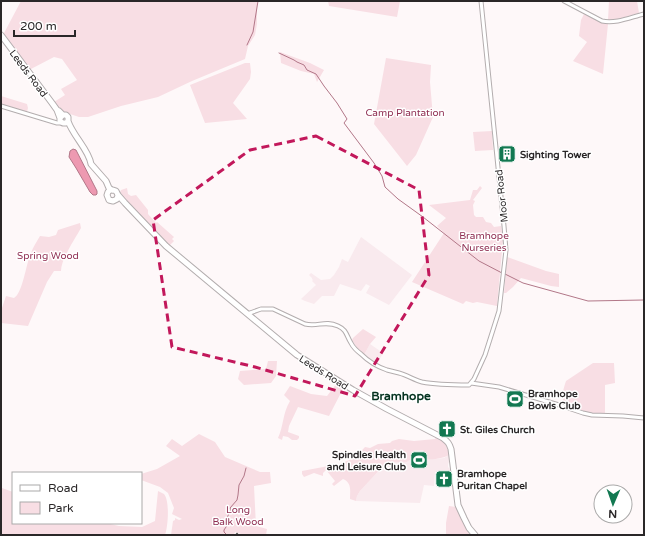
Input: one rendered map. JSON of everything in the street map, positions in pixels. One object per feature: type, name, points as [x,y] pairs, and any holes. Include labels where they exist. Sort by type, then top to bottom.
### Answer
[{"type":"highway","name":"Leeds Road","points":[[1,35],[63,120]]},
{"type":"highway","points":[[63,120],[88,156],[91,164],[106,181],[109,188],[116,191],[118,195],[115,200],[109,200],[103,179]]},
{"type":"highway","points":[[107,195],[108,192],[112,190]]},
{"type":"highway","name":"Leeds Road","points":[[118,195],[171,251],[303,360],[380,405],[443,438],[449,443],[458,505],[475,535]]},
{"type":"highway","name":"Leeds Road","points":[[115,200],[132,214],[140,218]]},
{"type":"street","name":"Moor Road","points":[[470,384],[485,356],[499,311],[506,250],[482,1]]},
{"type":"street","points":[[564,1],[602,21],[607,22],[618,21],[644,14]]},
{"type":"street","points":[[1,106],[54,122],[63,120]]},
{"type":"street","points":[[54,122],[63,120]]},
{"type":"street","points":[[246,314],[261,309],[273,309],[305,324],[310,325],[328,322],[335,324],[346,331],[351,343],[362,355],[379,366],[418,380],[444,385],[470,384],[499,387],[592,415],[644,418]]},
{"type":"highlighted area","points":[[316,136],[419,190],[429,275],[355,396],[255,367],[172,347],[153,220],[250,150]]},
{"type":"shaded area","points":[[73,149],[76,150],[97,191],[96,195],[93,195],[90,192],[69,157],[70,151]]},
{"type":"shaded area","points":[[361,237],[412,275],[389,305],[366,293],[370,286],[366,284],[361,291],[340,284],[334,296],[322,296],[314,304],[301,299],[316,285],[309,275],[311,273],[321,280],[330,279],[339,267],[342,259],[348,262]]},
{"type":"shaded area","points":[[370,344],[383,353],[377,364],[364,355]]},
{"type":"shaded area","points":[[415,450],[423,450],[425,454],[434,459],[444,458],[449,455],[450,460],[448,467],[452,473],[435,472],[434,486],[424,485],[420,503],[356,501],[360,491],[387,462],[407,462],[410,460],[411,452]]},
{"type":"green space","points":[[21,1],[257,1],[257,24],[255,35],[248,46],[245,59],[158,97],[121,106],[88,117],[79,117],[60,110],[54,102],[65,95],[61,89],[77,80],[62,59],[54,57],[29,70],[3,35]]},
{"type":"green space","points":[[328,1],[400,1],[397,17],[329,6]]},
{"type":"green space","points":[[609,1],[637,1],[639,13],[611,21],[608,20]]},
{"type":"green space","points":[[584,14],[608,24],[603,74],[573,61],[587,42],[579,36],[581,20]]},
{"type":"green space","points":[[280,52],[324,70],[317,82],[314,74],[301,71],[281,63]]},
{"type":"green space","name":"Camp Plantation","points":[[386,58],[431,65],[430,82],[433,117],[416,155],[407,166],[374,124]]},
{"type":"green space","points":[[245,63],[250,63],[250,79],[233,103],[247,119],[205,123],[190,85]]},
{"type":"green space","points":[[1,96],[27,104],[27,112],[1,104]]},
{"type":"green space","points":[[492,131],[493,150],[475,151],[473,132]]},
{"type":"green space","name":"Bramhope Nurseries","points":[[480,186],[482,188],[473,200],[475,201],[473,205],[474,215],[476,217],[483,217],[486,222],[491,223],[494,227],[501,226],[503,240],[497,306],[466,301],[463,304],[412,282],[444,233],[437,226],[446,218],[429,205],[470,200],[473,190],[477,190]]},
{"type":"green space","points":[[127,188],[128,194],[131,196],[136,195],[148,210],[148,214],[156,223],[157,222],[174,237],[172,239],[174,241],[169,246],[121,194],[121,190]]},
{"type":"green space","name":"Spring Wood","points":[[80,223],[81,228],[63,261],[61,271],[54,271],[47,282],[28,326],[1,323],[1,311],[6,296],[14,298],[20,290],[29,258],[40,236],[49,237],[56,235],[58,230]]},
{"type":"green space","points":[[507,257],[559,274],[559,287],[521,278],[513,287],[504,293]]},
{"type":"green space","points":[[363,329],[376,337],[364,355],[352,340]]},
{"type":"green space","points":[[268,361],[277,361],[276,376],[271,383],[244,385],[238,379],[240,371],[266,369]]},
{"type":"green space","points":[[593,363],[614,363],[615,383],[605,385],[605,413],[591,413],[562,404],[565,391],[563,391],[566,381]]},
{"type":"green space","points":[[337,383],[344,387],[329,416],[298,407],[289,426],[288,432],[299,436],[299,438],[297,440],[292,440],[283,436],[282,440],[278,438],[290,401],[284,395],[290,386],[311,394],[327,396]]},
{"type":"green space","name":"Long Balk Wood","points":[[199,434],[215,442],[225,457],[260,472],[270,472],[271,483],[254,486],[256,526],[267,529],[266,535],[241,535],[235,532],[234,535],[171,535],[173,521],[175,518],[179,520],[182,519],[172,514],[174,508],[168,493],[160,487],[142,480],[142,474],[157,469],[180,456],[166,446],[172,439],[182,446]]},
{"type":"green space","points":[[436,437],[446,444],[449,455],[427,459],[423,450],[415,450],[411,452],[410,460],[407,462],[387,462],[360,491],[356,501],[350,499],[350,487],[348,483],[343,479],[334,486],[332,484],[335,481],[326,470],[323,473],[323,476],[314,473],[304,477],[302,474],[302,471],[339,464],[355,458],[365,447],[370,448],[378,444],[390,443],[399,439],[414,441],[435,439]]},
{"type":"green space","points":[[2,488],[12,492],[12,524],[110,524],[142,527],[155,521],[158,491],[164,494],[167,502],[168,520],[165,535],[1,535]]},
{"type":"green space","points":[[449,506],[456,507],[470,535],[446,535],[446,523]]},
{"type":"waterway","points":[[247,45],[253,32],[258,1]]},
{"type":"waterway","points":[[279,53],[304,65],[307,70],[316,74],[347,119],[344,123],[382,176],[385,187],[398,199],[479,261],[502,273]]},
{"type":"waterway","points":[[505,274],[523,283],[588,301],[644,300]]},
{"type":"waterway","points":[[227,535],[224,530],[228,524],[228,515],[231,510],[230,508],[237,500],[239,485],[246,468]]},
{"type":"place","name":"Sighting Tower","points":[[507,154]]},
{"type":"place","name":"Bramhope Bowls Club","points":[[515,399]]},
{"type":"place","name":"St. Giles Church","points":[[447,429]]},
{"type":"place","name":"Spindles Health and Leisure Club","points":[[419,460]]},
{"type":"place","name":"Bramhope Puritan Chapel","points":[[444,479]]},
{"type":"district","name":"Bramhope","points":[[401,396]]}]
